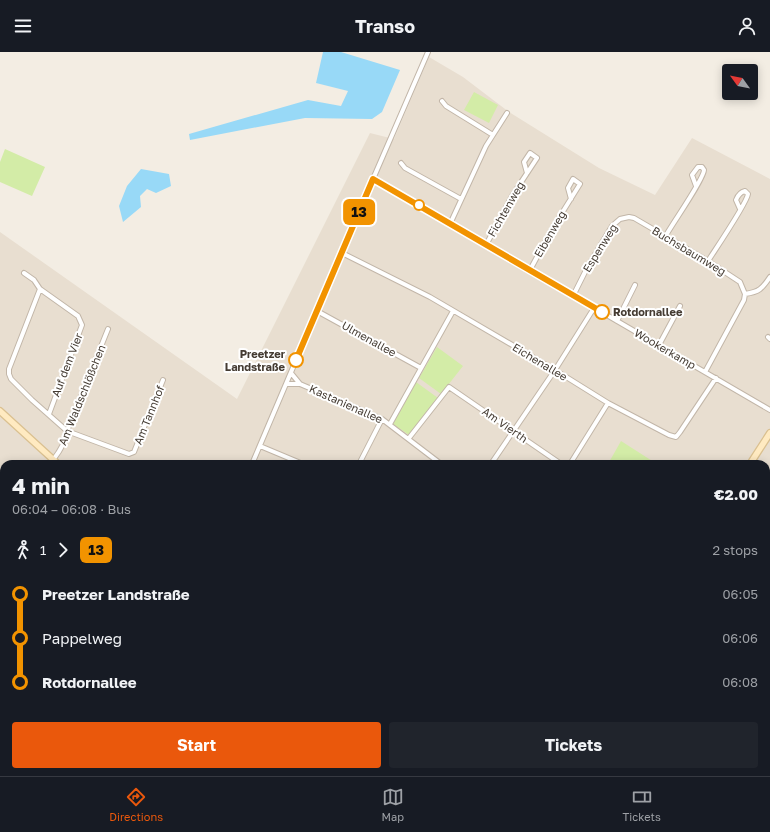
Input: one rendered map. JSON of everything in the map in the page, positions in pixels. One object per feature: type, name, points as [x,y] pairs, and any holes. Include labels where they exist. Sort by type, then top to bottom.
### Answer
[{"type":"main road","points":[[0,411],[53,460]]},
{"type":"main road","points":[[753,460],[768,441],[770,433]]},
{"type":"street","points":[[254,460],[428,52]]},
{"type":"street","points":[[442,101],[446,106],[493,135]]},
{"type":"street","points":[[450,224],[481,158],[507,113]]},
{"type":"street","name":"Fichtenweg","points":[[486,245],[512,196],[527,174],[537,158],[530,153],[524,162],[527,174]]},
{"type":"street","points":[[401,163],[406,168],[461,199]]},
{"type":"street","name":"Wookerkamp","points":[[373,179],[770,410]]},
{"type":"street","points":[[665,237],[696,186]]},
{"type":"street","name":"Eibenweg","points":[[530,270],[552,229],[571,199]]},
{"type":"street","points":[[708,261],[740,209]]},
{"type":"street","name":"Espenweg","points":[[573,296],[588,266],[616,222],[620,219],[629,217],[639,221]]},
{"type":"street","name":"Buchsbaumweg","points":[[639,221],[708,261],[740,282],[745,294]]},
{"type":"street","name":"Eichenallee","points":[[342,253],[430,297],[555,370],[608,404],[676,437],[716,378]]},
{"type":"street","name":"Auf dem Vier","points":[[24,273],[34,280],[40,289],[78,316],[82,325],[49,414]]},
{"type":"street","points":[[705,372],[744,300],[745,294],[756,293],[763,287],[770,277]]},
{"type":"street","points":[[617,321],[635,285]]},
{"type":"street","name":"Auf dem Vier","points":[[40,289],[9,369],[9,374],[11,379],[21,390],[68,431]]},
{"type":"street","points":[[659,345],[680,306]]},
{"type":"street","points":[[494,460],[555,370],[594,308]]},
{"type":"street","name":"Ulmenallee","points":[[317,311],[421,368]]},
{"type":"street","points":[[390,424],[453,311]]},
{"type":"street","name":"Am Waldschlößchen","points":[[56,460],[66,438],[108,329]]},
{"type":"street","name":"Kastanienallee","points":[[291,373],[300,384]]},
{"type":"street","name":"Am Tannhof","points":[[68,431],[129,454],[134,452],[163,380]]},
{"type":"street","name":"Kastanienallee","points":[[286,384],[300,384],[382,419],[436,460]]},
{"type":"street","name":"Am Vierth","points":[[409,438],[449,387],[556,460]]},
{"type":"street","points":[[573,460],[608,404]]},
{"type":"street","points":[[361,460],[382,419]]},
{"type":"street","points":[[260,446],[293,460]]},
{"type":"shaded area","points":[[429,57],[463,77],[509,112],[599,168],[655,195],[692,138],[770,179],[770,460],[0,460],[0,232],[237,399],[370,133],[394,139]]},
{"type":"green space","points":[[474,92],[498,105],[489,123],[464,110]]},
{"type":"green space","points":[[5,149],[45,167],[32,196],[0,182],[0,162]]},
{"type":"green space","points":[[437,347],[463,366],[441,394],[419,378]]},
{"type":"green space","points":[[416,382],[438,398],[409,435],[393,424]]},
{"type":"green space","points":[[621,441],[651,460],[610,460]]},
{"type":"water","points":[[323,52],[341,52],[400,70],[382,112],[372,119],[305,118],[190,140],[189,134],[308,100],[341,106],[348,91],[316,83]]},
{"type":"water","points":[[141,169],[169,174],[171,186],[156,193],[147,189],[140,196],[141,207],[123,222],[119,206],[127,186]]},
{"type":"bus line","name":"13","points":[[296,360],[373,179],[602,312]]},
{"type":"place","name":"Rotdornallee","points":[[602,312]]},
{"type":"place","name":"Preetzer Landstraße","points":[[296,360]]}]
